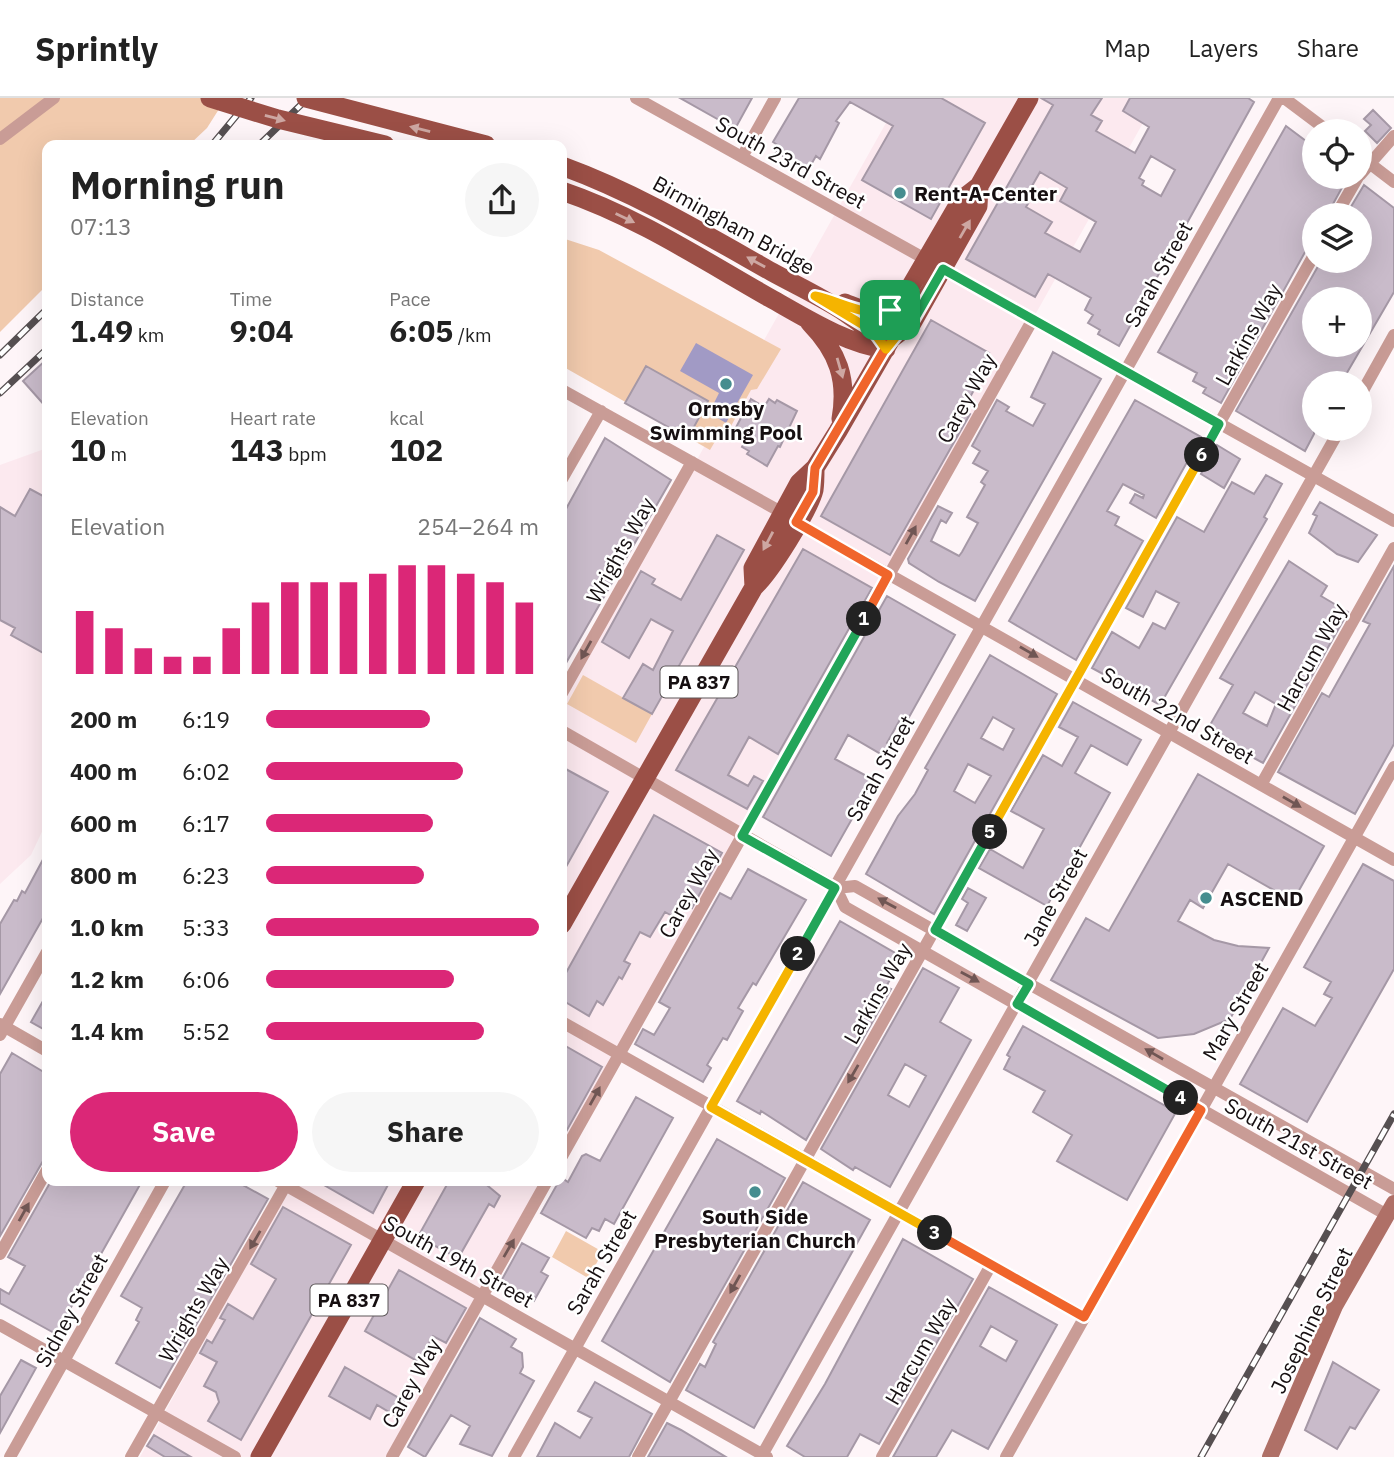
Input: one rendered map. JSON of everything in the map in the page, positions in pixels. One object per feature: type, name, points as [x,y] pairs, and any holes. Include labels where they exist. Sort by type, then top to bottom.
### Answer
[{"type":"main road","points":[[210,98],[265,116],[364,140]]},
{"type":"main road","points":[[306,98],[467,140]]},
{"type":"main road","name":"PA 837","points":[[567,914],[754,587],[753,568],[790,517],[799,483],[815,468],[889,344],[912,323],[935,264],[978,206],[979,186],[1029,98]]},
{"type":"main road","name":"Birmingham Bridge","points":[[567,168],[627,192],[815,296],[873,331],[889,344]]},
{"type":"main road","points":[[567,193],[642,226],[804,317],[864,346],[889,344],[894,315],[906,296]]},
{"type":"main road","points":[[815,296],[840,301],[872,314],[890,310],[935,264]]},
{"type":"main road","points":[[804,317],[823,337],[839,362],[844,400],[838,431]]},
{"type":"main road","name":"PA 837","points":[[260,1457],[413,1186]]},
{"type":"street","points":[[0,139],[54,98]]},
{"type":"street","name":"South 23rd Street","points":[[636,98],[652,102],[742,156],[1394,521]]},
{"type":"street","points":[[742,156],[775,98]]},
{"type":"street","points":[[1281,98],[1311,119]]},
{"type":"street","name":"Sarah Street","points":[[514,1457],[1281,98]]},
{"type":"street","points":[[1372,153],[1394,136]]},
{"type":"street","points":[[1372,165],[1394,182]]},
{"type":"street","name":"Larkins Way","points":[[638,1457],[1304,273]]},
{"type":"street","name":"Carey Way","points":[[567,1147],[1033,319]]},
{"type":"street","points":[[1372,374],[1394,335]]},
{"type":"street","name":"South 22nd Street","points":[[567,393],[1394,860]]},
{"type":"street","points":[[567,470],[601,411]]},
{"type":"street","name":"Jane Street","points":[[763,1456],[1333,441]]},
{"type":"street","name":"Wrights Way","points":[[567,684],[692,462]]},
{"type":"street","name":"Harcum Way","points":[[1261,785],[1394,548]]},
{"type":"street","points":[[567,734],[835,888]]},
{"type":"street","name":"Mary Street","points":[[1006,1457],[1394,767]]},
{"type":"street","name":"South 21st Street","points":[[1390,1209],[1295,1163],[845,907],[835,888],[855,886],[1394,1189]]},
{"type":"street","points":[[42,960],[2,1028],[42,1048]]},
{"type":"street","points":[[567,1025],[1084,1317]]},
{"type":"street","points":[[1295,1163],[1307,1140]]},
{"type":"street","points":[[0,1254],[42,1179]]},
{"type":"street","name":"Sidney Street","points":[[10,1457],[162,1186]]},
{"type":"street","name":"Wrights Way","points":[[131,1457],[282,1186]]},
{"type":"street","name":"South 19th Street","points":[[289,1186],[763,1456]]},
{"type":"street","name":"Carey Way","points":[[391,1457],[544,1186]]},
{"type":"street","name":"Josephine Street","points":[[1270,1457],[1335,1306],[1390,1209]]},
{"type":"street","name":"Harcum Way","points":[[882,1457],[991,1265]]},
{"type":"street","points":[[0,1325],[235,1457]]},
{"type":"shaded area","points":[[0,98],[226,98],[207,128],[194,140],[42,140],[42,290],[0,332]]},
{"type":"shaded area","points":[[900,98],[1157,98],[567,1147],[567,691]]},
{"type":"shaded area","points":[[567,240],[599,250],[781,349],[757,389],[751,390],[726,435],[720,433],[710,450],[567,369]]},
{"type":"shaded area","name":"Ormsby Swimming Pool","points":[[696,343],[753,375],[726,423],[709,413],[719,393],[680,371]]},
{"type":"shaded area","points":[[42,450],[42,832],[31,855],[0,884],[0,465]]},
{"type":"shaded area","points":[[583,675],[652,714],[636,743],[567,704]]},
{"type":"shaded area","points":[[290,1186],[545,1186],[393,1457],[140,1457]]},
{"type":"shaded area","points":[[566,1231],[603,1252],[588,1278],[552,1257]]},
{"type":"building","points":[[680,98],[752,98],[735,129]]},
{"type":"building","points":[[799,98],[941,98],[985,123],[931,219],[862,180],[893,126],[850,102],[836,121],[839,123],[820,159],[816,156],[808,170],[776,152],[779,146],[773,142]]},
{"type":"building","points":[[1041,98],[1102,98],[1091,115],[1102,121],[1096,131],[1135,153],[1149,127],[1123,111],[1130,98],[1248,98],[1254,102],[1119,346],[1098,334],[1100,330],[1088,323],[1093,315],[1085,310],[1091,298],[1048,274],[1035,297],[966,259],[1053,105]],"holes":[[[1151,156],[1175,170],[1161,196],[1142,185],[1144,181],[1139,178]],[[1040,172],[1067,188],[1060,201],[1096,222],[1080,252],[1045,233],[1052,222],[1026,207],[1029,202],[1024,200]]]},
{"type":"building","points":[[1373,110],[1391,128],[1377,143],[1372,138],[1372,119],[1364,119]]},
{"type":"building","points":[[1286,126],[1302,138],[1302,189],[1341,189],[1334,203],[1302,203],[1302,258],[1221,403],[1203,393],[1206,388],[1193,381],[1197,373],[1158,352]]},
{"type":"building","points":[[1362,189],[1369,189],[1394,208],[1394,292],[1372,330],[1372,287],[1306,287],[1314,273],[1372,273],[1372,203],[1353,203]]},
{"type":"building","points":[[1302,295],[1302,357],[1356,357],[1348,371],[1302,371],[1302,441],[1310,441],[1305,451],[1236,411]]},
{"type":"building","points":[[931,320],[989,353],[982,366],[986,368],[963,410],[970,414],[890,555],[821,516]]},
{"type":"building","points":[[1053,352],[1101,379],[975,601],[939,582],[909,563],[908,559],[938,506],[952,513],[946,523],[941,520],[931,541],[959,556],[962,552],[978,523],[967,517],[985,485],[981,482],[988,471],[973,463],[980,451],[972,446],[997,400],[1009,407],[1006,411],[1033,426],[1045,404],[1031,397]]},
{"type":"building","points":[[42,364],[42,402],[23,381]]},
{"type":"building","points":[[646,366],[708,401],[688,438],[625,403]]},
{"type":"building","points":[[751,399],[764,407],[769,399],[775,403],[777,400],[797,411],[780,447],[778,446],[767,466],[747,454],[749,451],[742,447],[746,440],[733,433]]},
{"type":"building","points":[[1135,400],[1201,437],[1156,518],[1130,503],[1135,494],[1143,498],[1144,495],[1123,484],[1107,511],[1119,517],[1115,525],[1143,541],[1076,660],[1009,621]]},
{"type":"building","points":[[605,438],[671,480],[567,661],[567,507]]},
{"type":"building","points":[[1217,445],[1240,459],[1224,488],[1201,474]]},
{"type":"building","points":[[1266,475],[1282,484],[1264,517],[1267,519],[1160,705],[1092,668],[1112,632],[1139,648],[1153,623],[1165,629],[1179,603],[1156,591],[1143,617],[1126,608],[1177,517],[1204,532],[1232,482],[1254,494]]},
{"type":"building","points":[[30,489],[42,495],[42,652],[11,635],[15,628],[0,620],[0,507],[15,516]]},
{"type":"building","points":[[1320,502],[1377,535],[1358,562],[1337,554],[1309,533],[1317,516],[1313,514]]},
{"type":"building","points":[[717,535],[744,550],[652,714],[623,698],[643,664],[653,670],[673,631],[651,619],[629,658],[602,642],[641,571],[655,579],[652,584],[681,600]]},
{"type":"building","points":[[803,549],[872,588],[778,754],[749,737],[728,775],[748,786],[754,776],[763,781],[747,809],[676,770]]},
{"type":"building","points":[[1289,561],[1327,586],[1321,596],[1348,612],[1263,763],[1206,732],[1233,685],[1220,678]],"holes":[[[1255,692],[1276,704],[1267,726],[1243,713]]]},
{"type":"building","points":[[1394,566],[1394,744],[1355,814],[1278,772],[1322,693],[1329,697],[1370,624],[1363,621]]},
{"type":"building","points":[[887,596],[955,635],[908,719],[902,716],[887,743],[892,746],[886,757],[848,735],[835,759],[874,780],[831,856],[763,817]]},
{"type":"building","points":[[990,655],[1057,694],[934,914],[866,874],[898,816],[915,794],[928,770],[925,768]],"holes":[[[993,717],[1014,729],[1003,750],[981,738]],[[968,764],[991,776],[975,803],[954,791]]]},
{"type":"building","points":[[1073,702],[1141,740],[1127,765],[1091,745],[1075,773],[1110,793],[1047,906],[979,868],[990,849],[1023,868],[1044,829],[1011,811],[1043,755],[1062,766],[1078,737],[1059,727]]},
{"type":"building","points":[[567,770],[608,792],[567,865]]},
{"type":"building","points":[[1198,774],[1324,846],[1293,901],[1228,864],[1203,908],[1190,900],[1178,921],[1214,940],[1238,946],[1269,948],[1230,1019],[1194,1034],[1158,1038],[1051,980],[1086,918],[1109,931]]},
{"type":"building","points":[[654,815],[722,853],[692,908],[682,902],[674,917],[665,912],[650,937],[640,932],[624,961],[630,964],[622,979],[619,977],[603,1005],[597,1001],[589,1016],[567,1003],[567,971]]},
{"type":"building","points":[[42,861],[42,920],[0,994],[0,924],[14,900],[17,901],[22,891],[25,893]]},
{"type":"building","points":[[1363,864],[1394,881],[1394,969],[1307,1122],[1240,1084],[1283,1008],[1315,1026],[1332,998],[1324,994],[1331,982],[1304,967]]},
{"type":"building","points":[[748,869],[806,900],[756,985],[753,983],[738,1008],[743,1011],[727,1040],[723,1038],[707,1065],[711,1068],[703,1082],[635,1044],[643,1029],[654,1035],[670,1008],[659,1002],[720,893],[731,899]]},
{"type":"building","points":[[968,888],[986,898],[967,931],[956,925],[968,903],[962,899]]},
{"type":"building","points":[[840,921],[902,957],[886,987],[891,989],[806,1140],[761,1111],[760,1114],[737,1101]]},
{"type":"building","points":[[923,968],[959,988],[940,1022],[971,1040],[890,1187],[855,1167],[853,1170],[821,1149]],"holes":[[[905,1064],[926,1076],[909,1107],[888,1095]]]},
{"type":"building","points":[[42,1003],[42,1028],[31,1022]]},
{"type":"building","points":[[1023,1026],[1176,1112],[1127,1200],[1057,1161],[1072,1135],[1033,1112],[1045,1091],[1004,1069],[1010,1057],[1007,1055]]},
{"type":"building","points":[[567,1047],[602,1067],[567,1130]]},
{"type":"building","points":[[12,1053],[42,1071],[42,1163],[0,1236],[0,1074]]},
{"type":"building","points":[[636,1097],[673,1118],[614,1224],[605,1219],[599,1231],[592,1228],[586,1238],[541,1213],[556,1186],[567,1186],[582,1156],[586,1154],[600,1161]]},
{"type":"building","points":[[717,1139],[785,1178],[670,1382],[602,1341]]},
{"type":"building","points":[[803,1182],[870,1220],[754,1428],[686,1390],[700,1364],[705,1367],[716,1344],[713,1342]]},
{"type":"building","points":[[48,1186],[139,1186],[56,1334],[0,1303],[0,1289],[9,1294],[25,1266],[8,1257]]},
{"type":"building","points":[[184,1186],[245,1186],[268,1199],[160,1388],[116,1363],[139,1322],[136,1320],[142,1308],[121,1296]]},
{"type":"building","points":[[326,1186],[387,1186],[373,1213]]},
{"type":"building","points":[[446,1186],[488,1186],[500,1196],[494,1207],[489,1204],[460,1255],[454,1256],[422,1239],[420,1233]]},
{"type":"building","points":[[283,1207],[351,1245],[241,1440],[208,1421],[219,1402],[216,1392],[204,1386],[217,1362],[200,1353],[207,1340],[212,1343],[225,1320],[220,1318],[228,1304],[253,1319],[276,1279],[251,1264]]},
{"type":"building","points":[[903,1239],[973,1279],[879,1444],[860,1434],[847,1457],[805,1457],[787,1446],[825,1384]]},
{"type":"building","points":[[522,1243],[549,1258],[541,1272],[548,1276],[534,1301],[500,1283]]},
{"type":"building","points":[[399,1270],[466,1308],[446,1343],[433,1336],[419,1362],[365,1331]]},
{"type":"building","points":[[989,1287],[1057,1325],[988,1449],[952,1430],[936,1457],[893,1457]],"holes":[[[991,1326],[1017,1341],[1006,1361],[980,1346]]]},
{"type":"building","points":[[480,1318],[516,1339],[511,1347],[522,1353],[523,1367],[520,1373],[534,1381],[492,1456],[460,1444],[470,1426],[451,1415],[425,1457],[408,1447]]},
{"type":"building","points":[[21,1360],[36,1368],[0,1433],[0,1396]]},
{"type":"building","points":[[1333,1362],[1379,1390],[1355,1429],[1350,1427],[1337,1449],[1305,1430]]},
{"type":"building","points":[[345,1367],[404,1401],[396,1416],[377,1405],[370,1419],[329,1396]]},
{"type":"building","points":[[595,1382],[652,1414],[629,1457],[537,1457],[555,1423],[580,1438],[592,1418],[578,1411]]},
{"type":"building","points":[[667,1423],[681,1430],[726,1457],[648,1457]]},
{"type":"building","points":[[154,1435],[191,1457],[165,1457],[147,1446]]},
{"type":"railway","points":[[216,140],[251,98]]},
{"type":"railway","points":[[264,140],[308,98]]},
{"type":"railway","points":[[0,355],[42,314]]},
{"type":"railway","points":[[0,393],[42,354]]},
{"type":"railway","points":[[1201,1457],[1394,1114]]},
{"type":"place","name":"Rent-A-Center","points":[[900,193]]},
{"type":"place","name":"Ormsby Swimming Pool","points":[[726,384]]},
{"type":"place","name":"ASCEND","points":[[1206,898]]},
{"type":"place","name":"South Side Presbyterian Church","points":[[755,1192]]},
{"type":"route","points":[[890,310],[872,314],[840,301],[815,296],[873,331],[886,349],[891,339],[912,323],[943,269],[1219,424],[935,930],[1029,984],[1017,1004],[1201,1110],[1084,1317],[711,1107],[835,888],[742,836],[888,575],[796,522],[813,492],[815,468],[886,349],[891,339],[894,315],[906,296],[890,310]]}]
